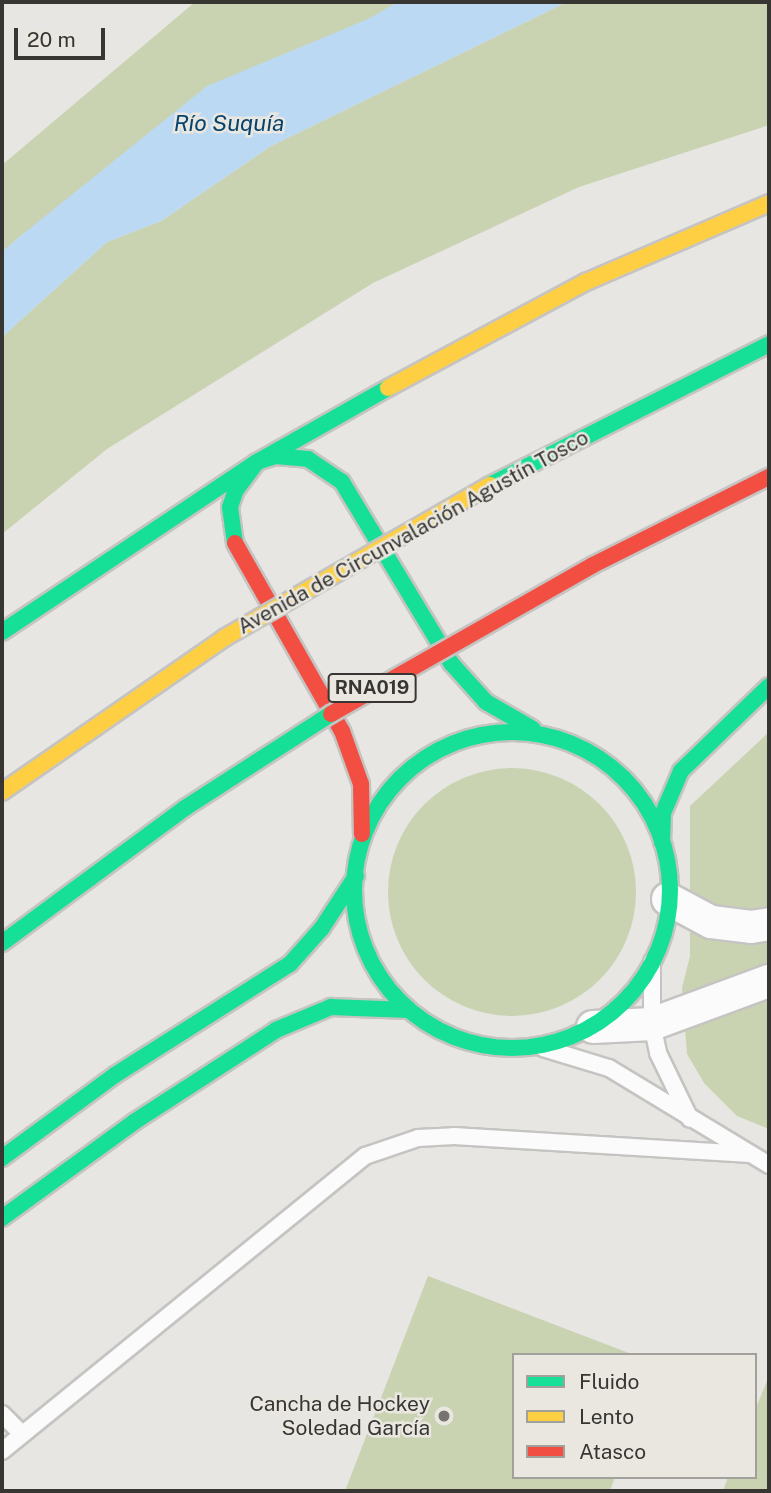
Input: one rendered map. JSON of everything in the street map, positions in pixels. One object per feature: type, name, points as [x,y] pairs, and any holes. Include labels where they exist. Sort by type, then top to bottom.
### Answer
[{"type":"main road","points":[[2,632],[257,462],[597,277],[769,203]]},
{"type":"main road","name":"Avenida de Circunvalación Agustín Tosco","points":[[2,792],[213,646],[313,584],[509,474],[769,344]]},
{"type":"main road","points":[[362,849],[361,784],[342,731],[236,547],[230,507],[236,490],[257,462],[275,456],[308,459],[342,482],[423,623],[469,685],[507,717],[571,743],[620,774],[651,813],[662,842]]},
{"type":"main road","name":"RNA019","points":[[2,943],[174,816],[370,690],[593,565],[769,477]]},
{"type":"main road","points":[[545,734],[484,732],[436,749],[399,777],[382,799],[362,849],[356,876],[359,930],[386,985],[408,1010],[439,1030],[474,1044],[543,1048],[593,1027],[619,1009],[652,962],[668,899],[662,842],[663,813],[681,771],[700,748],[769,686]]},
{"type":"main road","points":[[2,1158],[115,1076],[233,1004],[289,964],[322,928],[356,876]]},
{"type":"main road","points":[[2,1218],[134,1122],[276,1030],[331,1007],[408,1010]]},
{"type":"street","points":[[668,899],[711,922],[751,927],[769,923]]},
{"type":"street","points":[[593,1027],[652,1024],[769,981]]},
{"type":"lane","points":[[652,962],[652,1024],[658,1053],[692,1122]]},
{"type":"lane","points":[[543,1048],[610,1068],[692,1122],[769,1165]]},
{"type":"lane","points":[[2,1451],[20,1432],[365,1156],[418,1138],[454,1136],[746,1154]]},
{"type":"lane","points":[[2,1414],[20,1432]]},
{"type":"green space","points":[[195,2],[398,2],[23,234],[2,252],[2,165]]},
{"type":"green space","points":[[567,2],[769,2],[769,125],[579,187],[373,283],[107,449],[2,534],[2,337],[107,242],[161,221],[271,146]]},
{"type":"green space","points":[[769,732],[769,1129],[737,1116],[704,1083],[687,1054],[682,988],[690,956],[690,806]]},
{"type":"green space","points":[[500,768],[524,768],[571,782],[600,804],[627,844],[634,868],[634,916],[627,940],[600,980],[560,1007],[524,1016],[500,1016],[453,1002],[433,988],[416,971],[402,951],[393,928],[388,904],[388,880],[402,833],[416,813],[433,796],[453,782],[476,773]]},
{"type":"green space","name":"Cancha de Hockey Soledad García","points":[[428,1276],[629,1353],[512,1353],[512,1479],[614,1479],[610,1491],[345,1491]]},
{"type":"green space","points":[[769,1376],[769,1491],[723,1491],[727,1479],[757,1479],[757,1405]]},
{"type":"water","name":"Río Suquía","points":[[398,2],[567,2],[271,146],[161,221],[107,242],[2,337],[2,252],[23,234],[207,86],[368,19]]},
{"type":"traffic: fast","points":[[490,485],[769,344]]},
{"type":"traffic: fast","points":[[2,632],[257,462],[388,388]]},
{"type":"traffic: fast","points":[[235,543],[230,507],[236,490],[257,462],[275,456],[308,459],[342,482],[451,663],[486,702],[533,729]]},
{"type":"traffic: fast","points":[[662,842],[663,813],[681,771],[769,686]]},
{"type":"traffic: fast","points":[[2,943],[185,808],[331,714]]},
{"type":"traffic: fast","points":[[512,732],[543,735],[572,744],[600,759],[624,778],[643,802],[658,830],[667,859],[670,890],[667,921],[658,950],[643,978],[624,1002],[600,1021],[572,1036],[543,1045],[512,1048],[481,1045],[452,1036],[424,1021],[400,1002],[381,978],[366,950],[357,921],[354,890],[357,859],[366,830],[381,802],[400,778],[424,759],[452,744],[481,735],[512,732]]},
{"type":"traffic: fast","points":[[2,1158],[115,1075],[290,964],[322,928],[356,876]]},
{"type":"traffic: fast","points":[[2,1218],[134,1122],[276,1030],[331,1007],[408,1010]]},
{"type":"traffic: slow","points":[[388,388],[586,282],[769,203]]},
{"type":"traffic: slow","points":[[2,792],[224,638],[490,485]]},
{"type":"traffic: jam","points":[[331,714],[593,565],[769,477]]},
{"type":"traffic: jam","points":[[235,543],[342,731],[361,784],[362,834]]},
{"type":"place","name":"Cancha de Hockey Soledad García","points":[[444,1416]]}]
